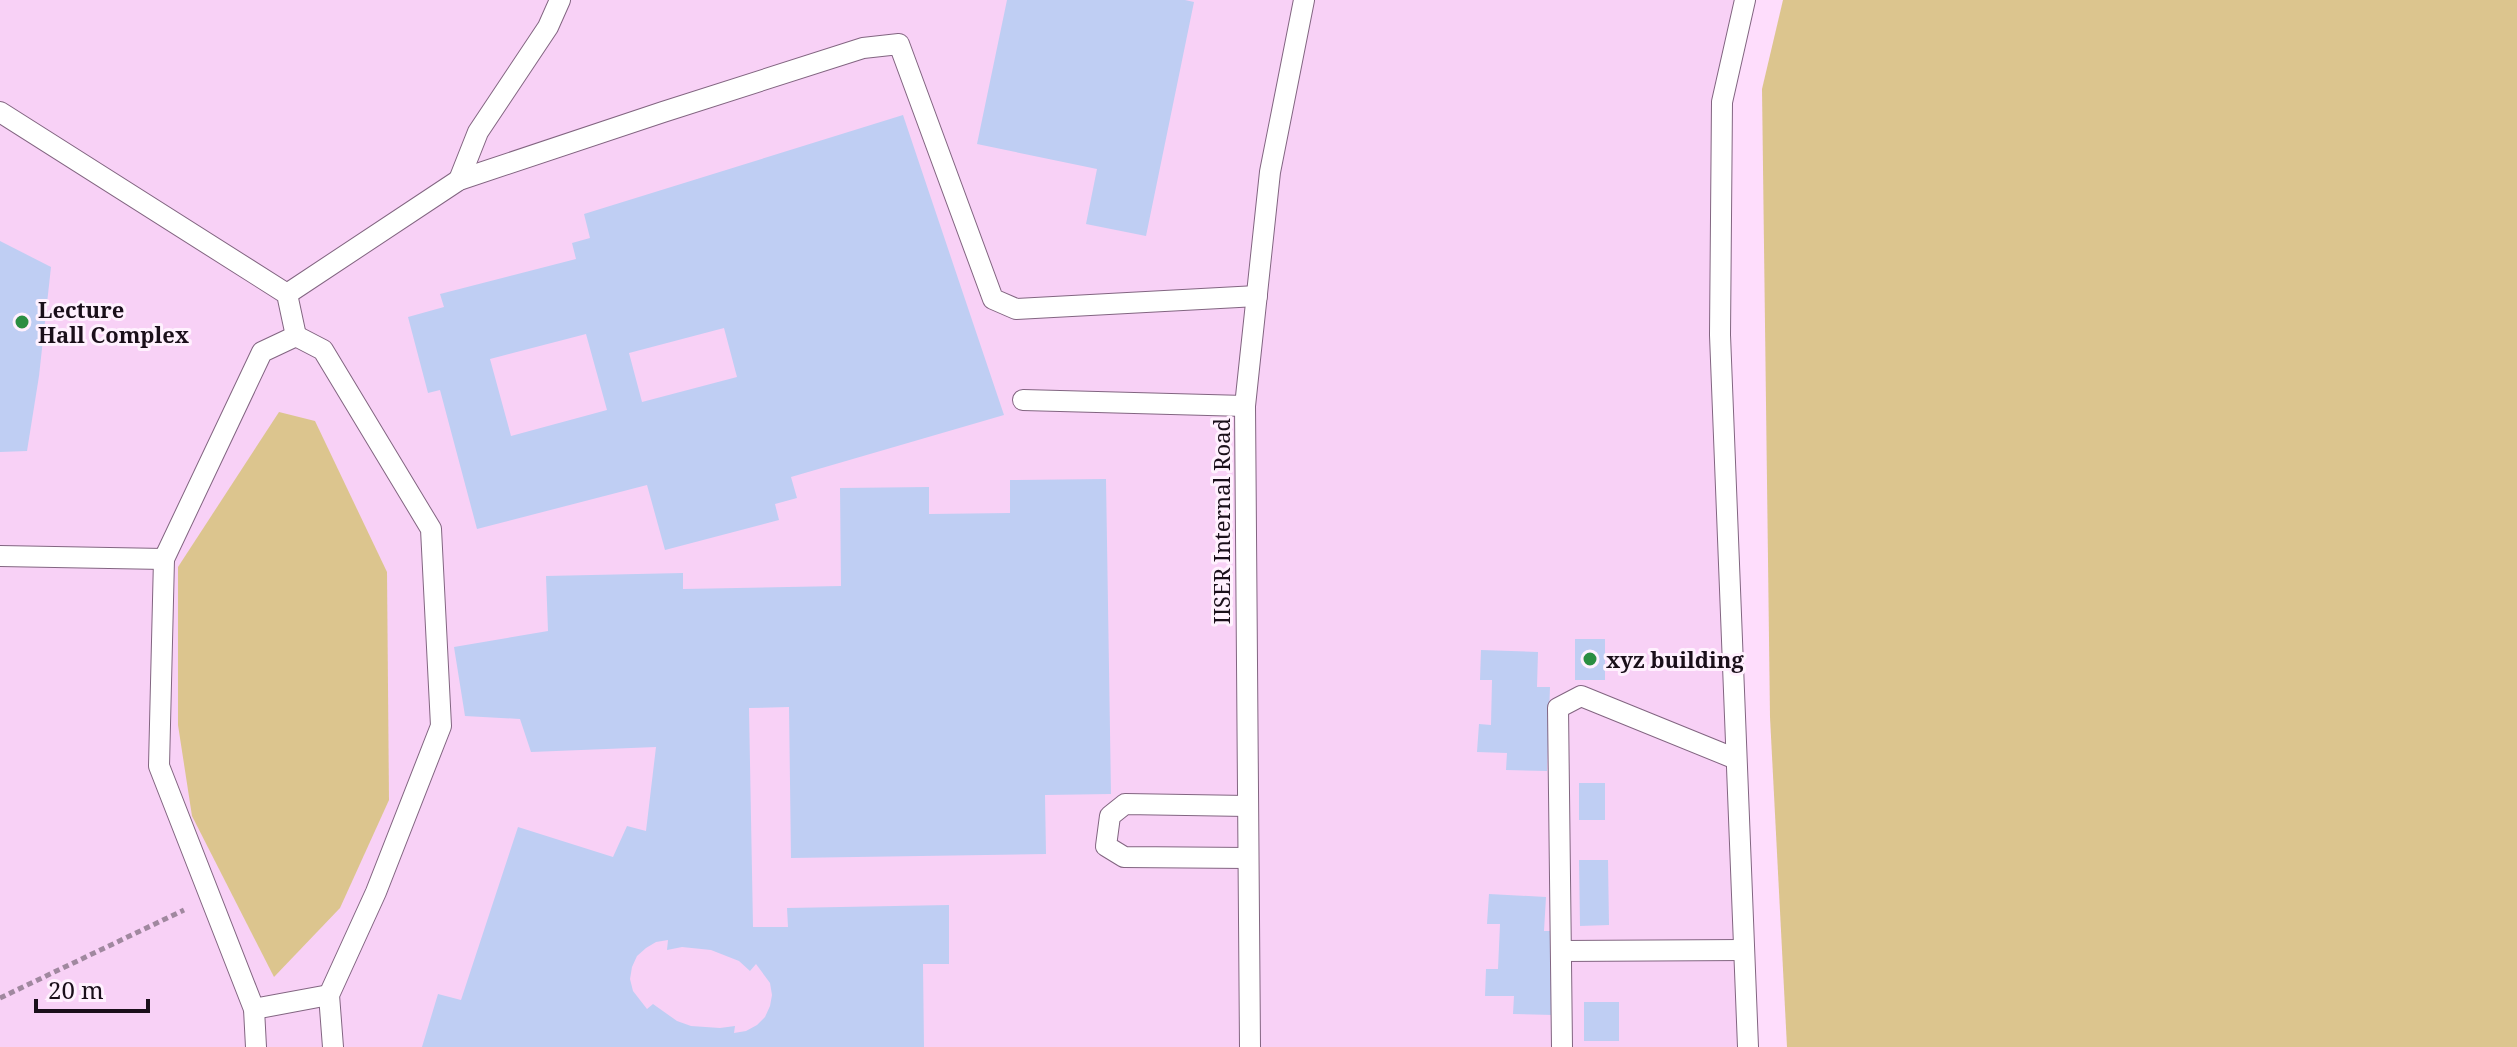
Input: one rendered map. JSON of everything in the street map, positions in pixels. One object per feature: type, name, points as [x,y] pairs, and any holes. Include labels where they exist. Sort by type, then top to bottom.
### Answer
[{"type":"lane","points":[[459,180],[478,132],[548,27],[560,0]]},
{"type":"lane","name":"IISER Internal Road","points":[[1250,1047],[1245,406],[1270,172],[1304,0]]},
{"type":"lane","points":[[1745,0],[1722,102],[1720,335],[1748,1047]]},
{"type":"lane","points":[[287,294],[459,180],[863,48],[899,44],[993,299],[1016,309],[1257,296]]},
{"type":"lane","points":[[0,112],[287,294],[296,336]]},
{"type":"lane","points":[[256,1047],[254,1009],[159,766],[164,559],[262,352],[296,336]]},
{"type":"lane","points":[[296,336],[323,350],[431,529],[441,726],[376,892],[329,995],[333,1047]]},
{"type":"lane","points":[[1023,400],[1245,406]]},
{"type":"lane","points":[[0,556],[164,559]]},
{"type":"lane","points":[[1562,1047],[1558,708],[1581,696],[1736,759]]},
{"type":"lane","points":[[1247,806],[1125,804],[1110,816],[1106,846],[1124,857],[1248,858]]},
{"type":"lane","points":[[1561,951],[1744,950]]},
{"type":"lane","points":[[254,1009],[329,995]]},
{"type":"path","points":[[0,998],[210,898]]},
{"type":"shaded area","points":[[0,0],[1740,0],[1722,102],[1755,1047],[0,1047]]},
{"type":"shaded area","points":[[1783,0],[2517,0],[2517,1047],[1787,1047],[1770,717],[1762,89]]},
{"type":"shaded area","points":[[279,412],[315,421],[387,572],[389,800],[340,908],[274,977],[192,816],[178,725],[178,567]]},
{"type":"building","points":[[1007,0],[1194,2],[1146,236],[1086,224],[1097,169],[977,144]]},
{"type":"building","points":[[903,115],[1004,415],[791,477],[797,498],[775,504],[779,520],[665,550],[647,485],[477,529],[440,390],[428,393],[408,317],[444,307],[440,294],[576,259],[572,243],[590,238],[584,214]],"holes":[[[724,328],[737,377],[642,402],[629,353]],[[586,334],[607,410],[511,436],[490,359]]]},
{"type":"building","name":"Lecture Hall Complex","points":[[0,241],[51,267],[27,451],[0,452]]},
{"type":"building","points":[[1106,479],[1111,794],[1045,795],[1046,854],[791,858],[789,707],[749,708],[753,927],[788,927],[787,908],[949,905],[949,964],[923,964],[924,1047],[422,1047],[438,994],[461,1000],[518,827],[613,857],[627,826],[646,831],[656,747],[531,752],[520,719],[465,716],[454,647],[548,631],[546,576],[683,573],[683,589],[841,586],[840,488],[929,487],[929,514],[1010,513],[1010,480]],"holes":[[[668,940],[667,950],[682,947],[711,950],[739,961],[750,971],[756,964],[770,983],[772,995],[765,1017],[746,1031],[734,1033],[735,1026],[691,1026],[677,1021],[653,1004],[647,1009],[633,991],[630,979],[632,967],[637,956],[656,942]]]},
{"type":"building","name":"xyz building","points":[[1575,639],[1605,639],[1605,680],[1575,680]]},
{"type":"building","points":[[1481,650],[1538,652],[1537,687],[1550,687],[1547,771],[1506,770],[1507,753],[1477,752],[1479,724],[1491,725],[1492,680],[1480,680]]},
{"type":"building","points":[[1579,783],[1605,783],[1605,820],[1579,820]]},
{"type":"building","points":[[1579,860],[1608,860],[1609,925],[1580,926]]},
{"type":"building","points":[[1489,894],[1546,897],[1544,931],[1557,931],[1554,1015],[1513,1014],[1514,996],[1485,996],[1486,969],[1498,969],[1500,924],[1487,924]]},
{"type":"building","points":[[1584,1002],[1619,1002],[1619,1041],[1584,1041]]},
{"type":"place","name":"Lecture Hall Complex","points":[[22,322]]},
{"type":"place","name":"xyz building","points":[[1590,659]]}]
